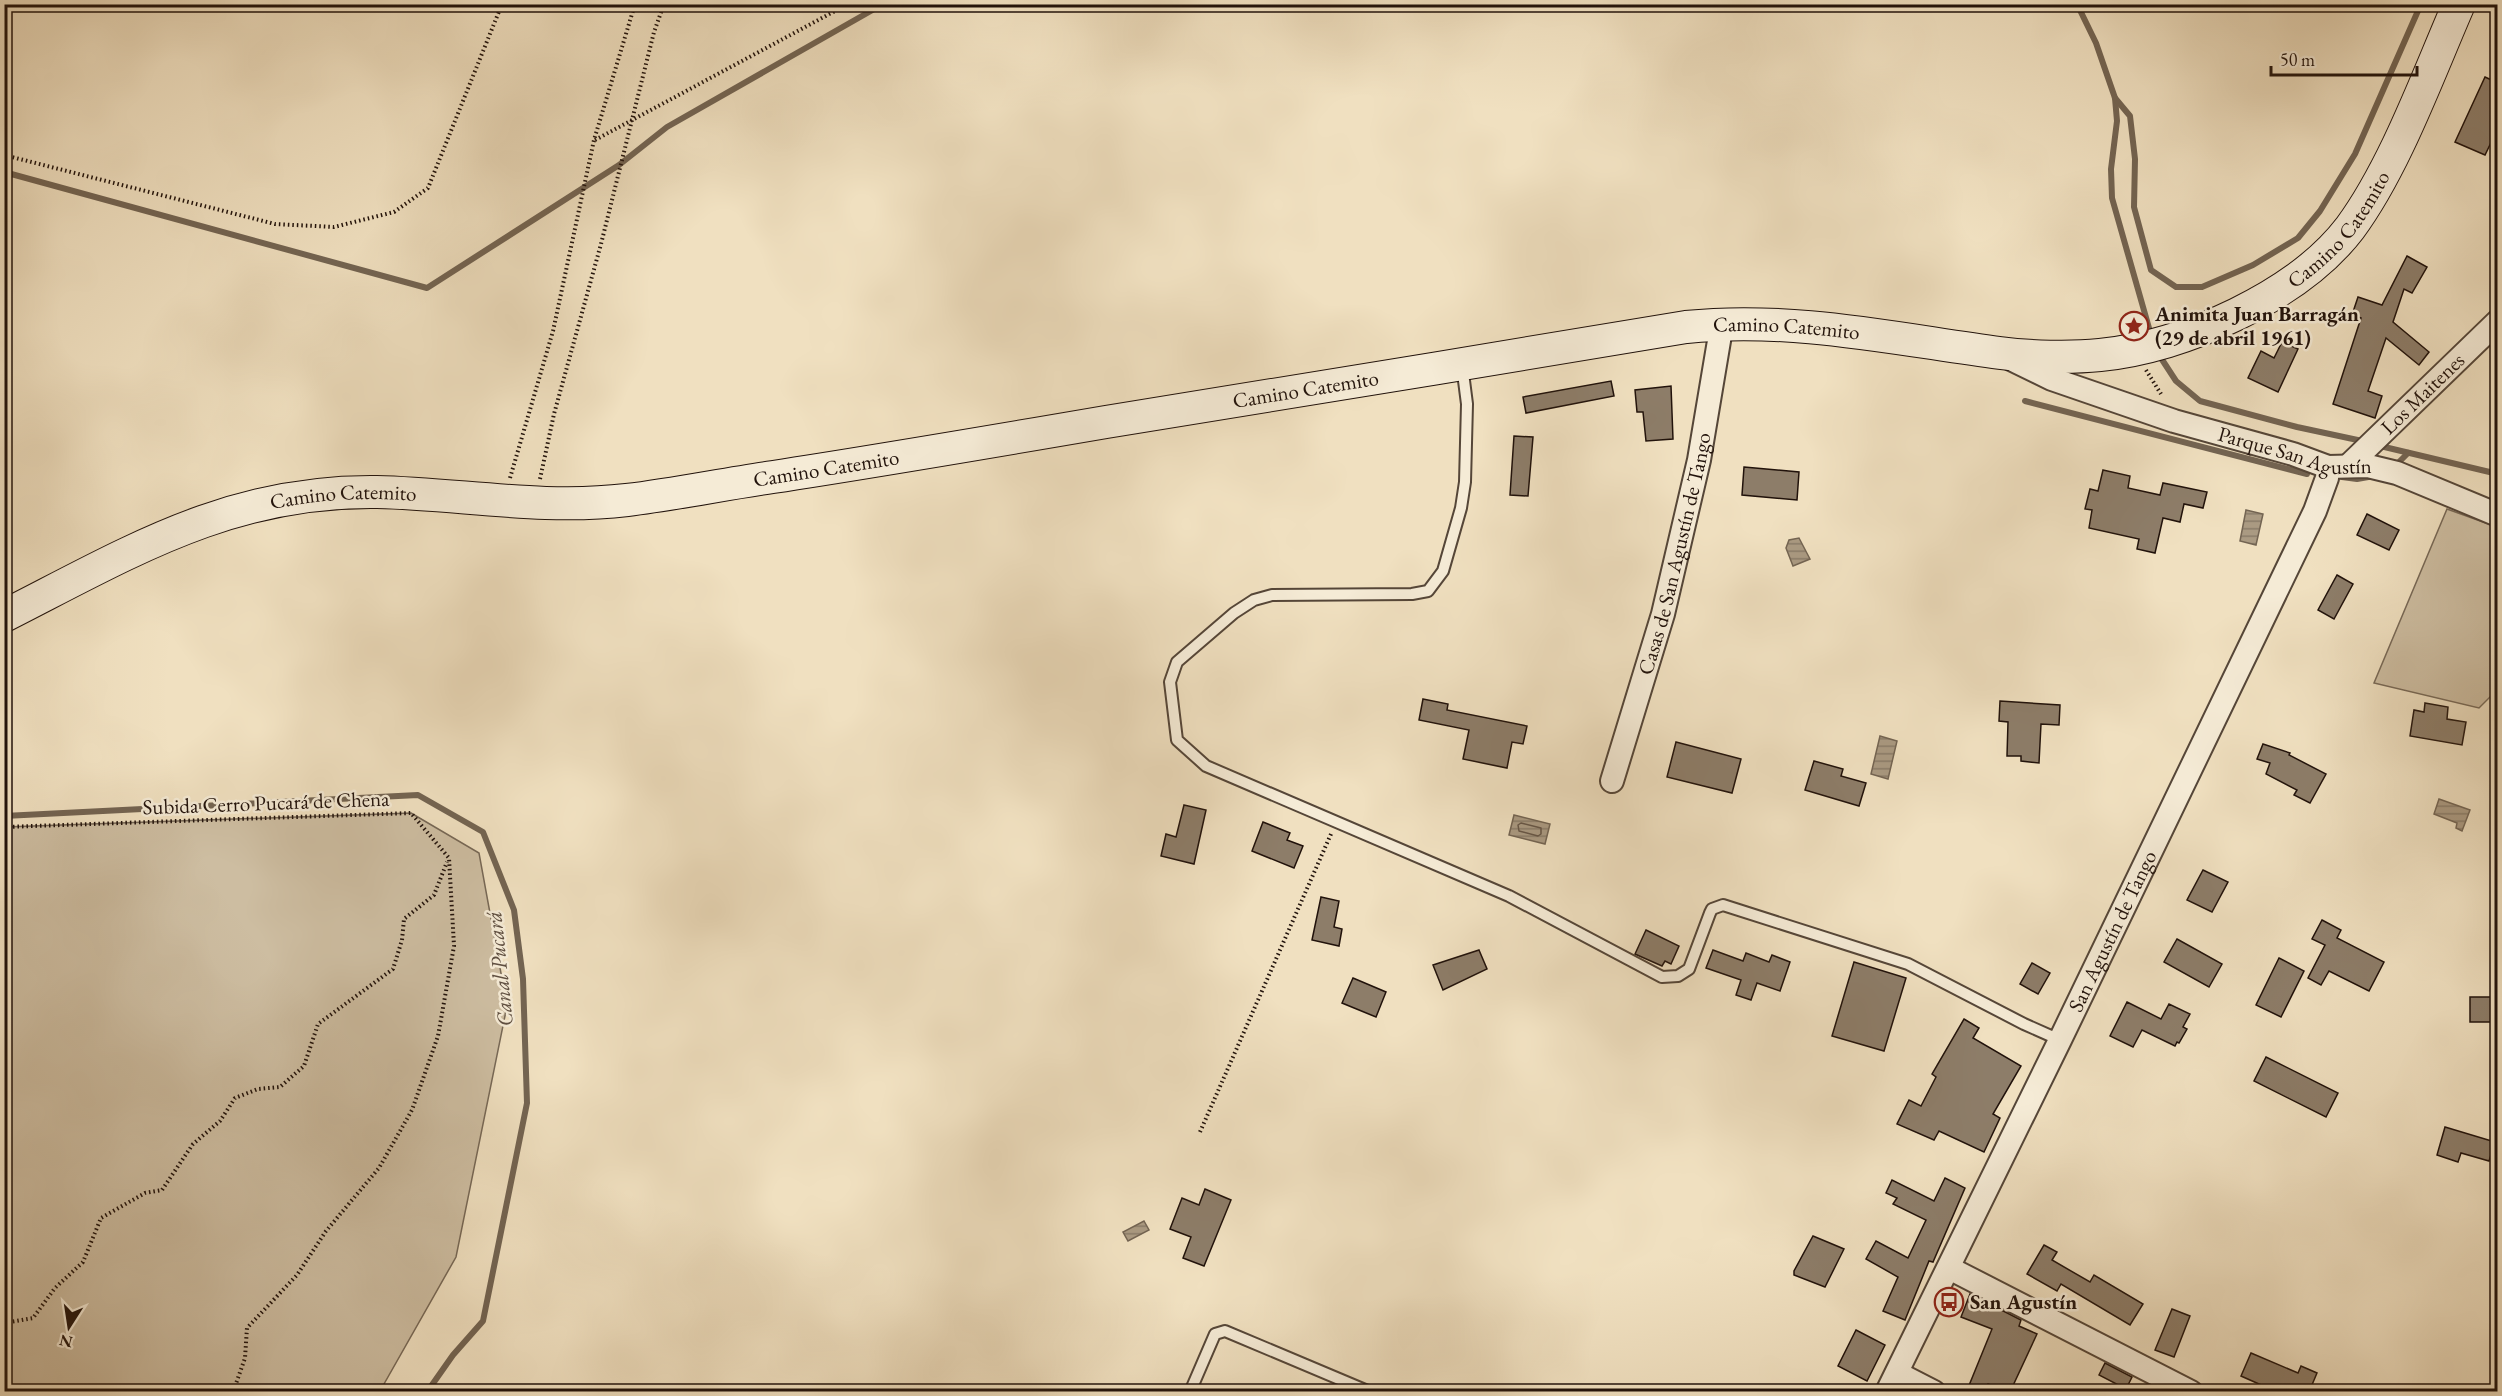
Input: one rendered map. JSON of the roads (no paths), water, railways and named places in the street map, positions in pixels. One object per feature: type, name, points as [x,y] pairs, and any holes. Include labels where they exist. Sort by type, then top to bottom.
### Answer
[{"type":"main road","name":"Camino Catemito","points":[[4,616],[156,538],[248,507],[307,496],[375,492],[503,502],[625,500],[1462,362],[1722,323],[1826,328],[1889,335],[2002,353],[2100,355],[2150,346],[2212,324],[2275,293],[2295,281],[2320,261],[2351,226],[2377,183],[2402,135],[2459,4]]},
{"type":"street","name":"Los Maitenes","points":[[2346,462],[2377,437],[2498,321]]},
{"type":"street","name":"Casas de San Agustín de Tango","points":[[1612,781],[1663,614],[1699,460],[1722,323]]},
{"type":"street","name":"Parque San Agustín","points":[[2002,353],[2052,379],[2174,421],[2293,454],[2397,473],[2498,515]]},
{"type":"street","points":[[2091,393],[2092,365],[2100,355]]},
{"type":"street","name":"San Agustín de Tango","points":[[1892,1382],[2315,511],[2327,478],[2346,462]]},
{"type":"street","points":[[1949,1268],[2191,1392]]},
{"type":"street","points":[[1892,1382],[1934,1392]]},
{"type":"lane","points":[[1462,362],[1467,404],[1465,482],[1459,518],[1443,571],[1435,584],[1428,591],[1412,594],[1292,593],[1254,600],[1234,613],[1177,662],[1170,682],[1177,740],[1206,766],[1509,896],[1662,977],[1678,976],[1689,969],[1712,909],[1723,905],[1730,906],[1908,964],[2060,1040]]},
{"type":"lane","points":[[1190,1392],[1215,1334],[1225,1331],[1370,1392]]},
{"type":"water","points":[[2246,510],[2263,514],[2256,545],[2240,541]]},
{"type":"water","points":[[1799,538],[1810,559],[1793,566],[1786,548],[1789,540]]},
{"type":"water","points":[[1880,736],[1897,741],[1888,779],[1871,774]]},
{"type":"water","points":[[2439,799],[2470,810],[2462,831],[2456,828],[2457,823],[2434,814]]},
{"type":"water","points":[[1514,815],[1550,824],[1545,844],[1509,835]]},
{"type":"water","points":[[1144,1221],[1149,1230],[1128,1241],[1123,1232]]},
{"type":"waterway","points":[[4,172],[427,288],[619,165],[667,127],[883,4]]},
{"type":"waterway","points":[[2077,4],[2096,43],[2115,98],[2117,121],[2111,169],[2112,198],[2151,335]]},
{"type":"waterway","points":[[2115,98],[2130,116],[2135,159],[2134,207],[2151,270],[2176,287],[2202,287],[2253,265],[2298,238],[2320,211],[2355,154],[2421,4]]},
{"type":"waterway","points":[[2161,358],[2176,381],[2200,401],[2297,427],[2367,442]]},
{"type":"waterway","points":[[2025,401],[2307,474]]},
{"type":"waterway","points":[[2376,445],[2498,474]]},
{"type":"waterway","points":[[2399,462],[2408,453]]},
{"type":"waterway","points":[[2342,477],[2357,479],[2374,476]]},
{"type":"waterway","name":"Canal Pucará","points":[[4,816],[418,795],[483,832],[514,910],[523,979],[527,1103],[483,1321],[453,1355],[427,1392]]},
{"type":"place","name":"Animita Juan Barragán (29 de abril 1961)","points":[[2134,326]]},
{"type":"place","name":"San Agustín","points":[[1949,1302]]}]
